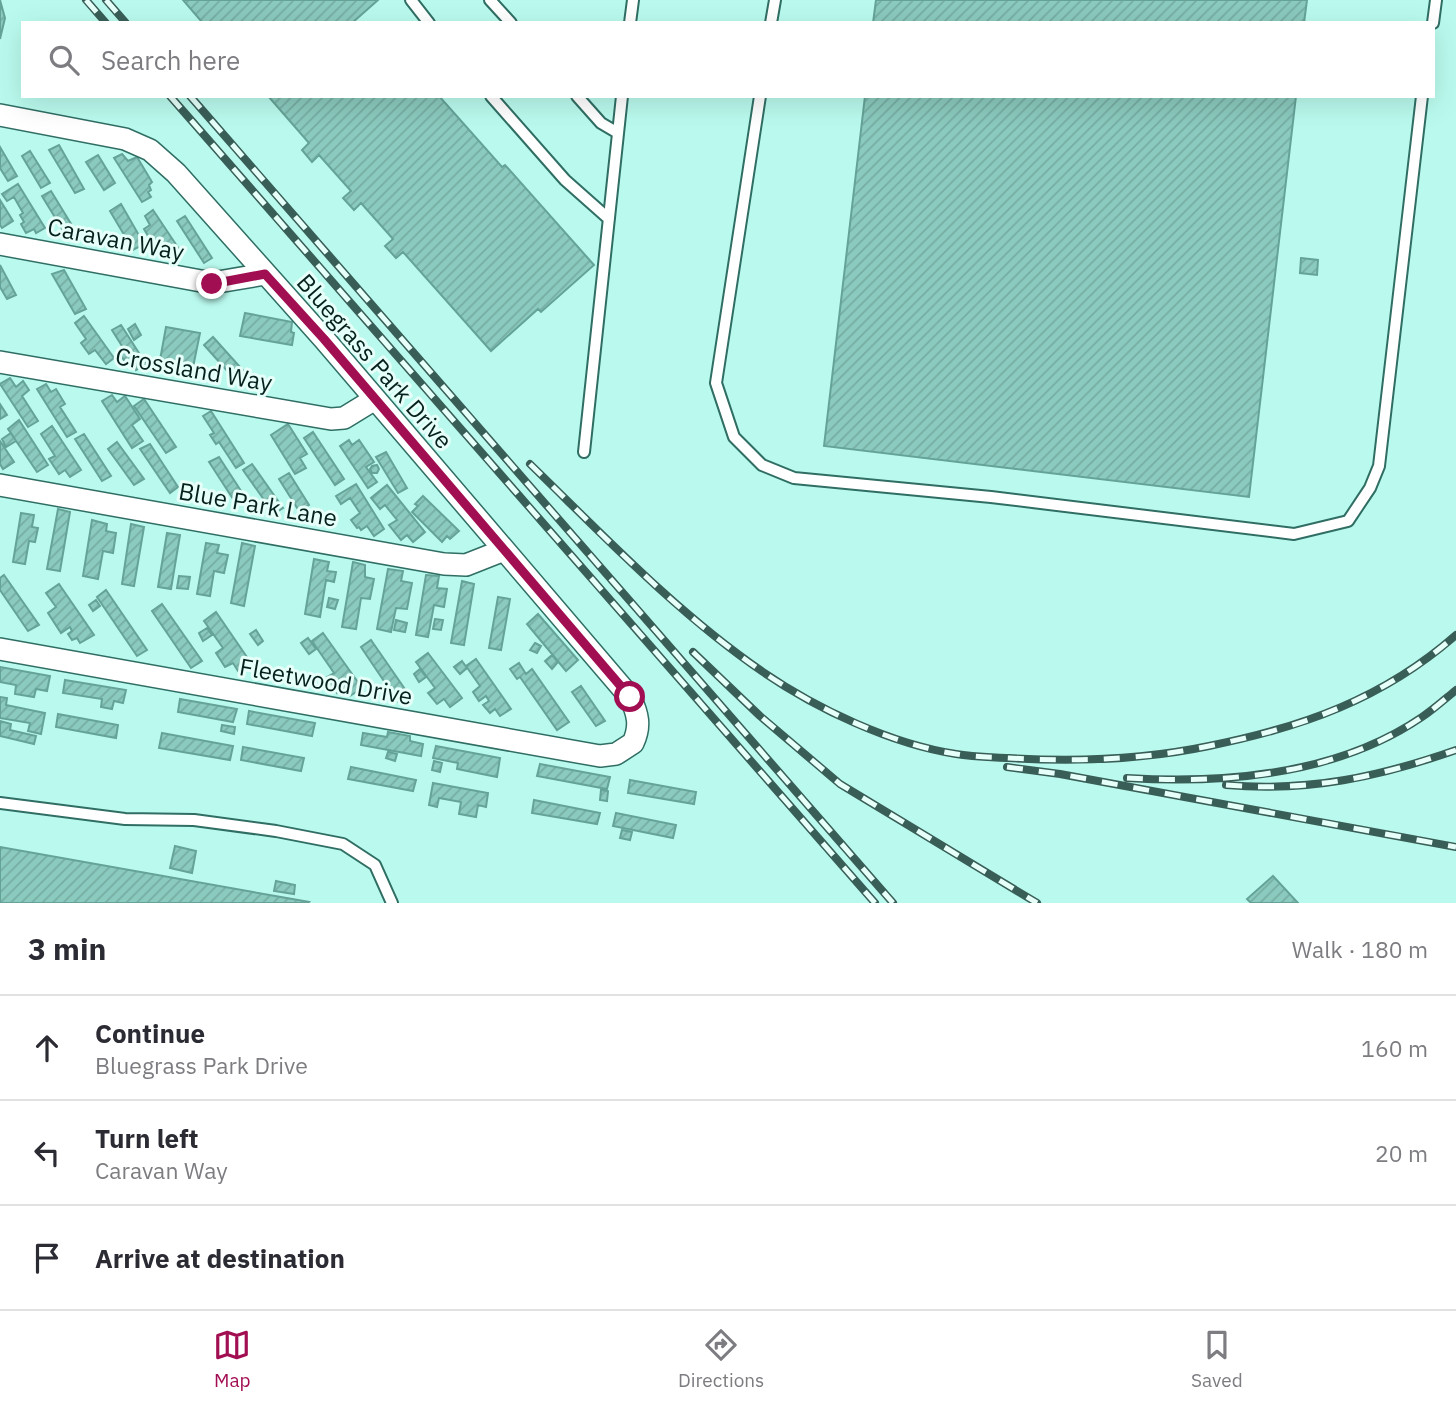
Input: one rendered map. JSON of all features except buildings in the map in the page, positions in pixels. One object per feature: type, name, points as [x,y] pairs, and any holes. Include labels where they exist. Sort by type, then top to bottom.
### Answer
[{"type":"street","name":"Bluegrass Park Drive","points":[[0,115],[125,139],[150,150],[176,173],[630,697],[637,712],[636,737]]},
{"type":"street","name":"Caravan Way","points":[[0,244],[212,284],[265,274]]},
{"type":"street","name":"Crossland Way","points":[[0,362],[331,419],[344,418],[374,399]]},
{"type":"street","name":"Blue Park Lane","points":[[0,485],[444,564],[466,565],[504,550]]},
{"type":"street","name":"Fleetwood Drive","points":[[0,649],[583,754],[616,754],[633,743],[636,737]]},
{"type":"lane","points":[[411,0],[427,21]]},
{"type":"lane","points":[[490,0],[509,21]]},
{"type":"lane","points":[[630,21],[633,0]]},
{"type":"lane","points":[[771,21],[775,0]]},
{"type":"lane","points":[[1433,21],[1436,0]]},
{"type":"lane","points":[[493,98],[565,180],[609,219]]},
{"type":"lane","points":[[579,98],[601,122],[618,133]]},
{"type":"lane","points":[[584,452],[622,98]]},
{"type":"lane","points":[[760,98],[716,383],[734,437],[762,465],[794,478],[991,497],[1294,534],[1348,520],[1370,488],[1379,466],[1422,98]]},
{"type":"lane","points":[[0,803],[125,819],[194,820],[276,831],[343,844],[375,865],[393,903]]},
{"type":"railway","points":[[86,0],[104,21]]},
{"type":"railway","points":[[106,0],[124,21]]},
{"type":"railway","points":[[172,98],[875,903]]},
{"type":"railway","points":[[192,98],[893,903]]},
{"type":"railway","points":[[530,464],[671,599],[763,672],[807,699],[855,723],[906,742],[956,754],[1034,759],[1109,759],[1184,751],[1244,738],[1309,719],[1371,693],[1400,677],[1456,635]]},
{"type":"railway","points":[[693,652],[760,716],[840,784],[1037,903]]},
{"type":"railway","points":[[1127,778],[1241,777],[1280,772],[1317,763],[1354,752],[1389,737],[1426,714],[1456,690]]},
{"type":"railway","points":[[1226,785],[1286,786],[1343,780],[1399,768],[1456,750]]},
{"type":"railway","points":[[1007,767],[1060,774],[1456,847]]},
{"type":"route","points":[[212,284],[265,274],[431,463],[630,697]]}]
